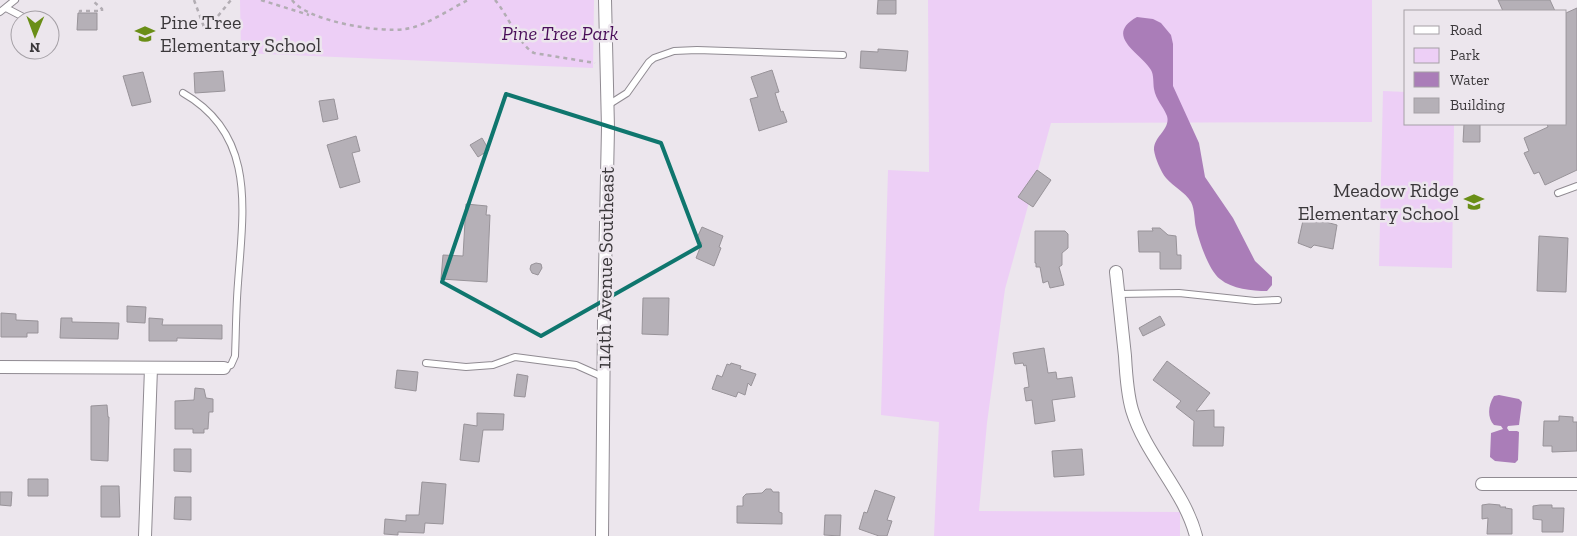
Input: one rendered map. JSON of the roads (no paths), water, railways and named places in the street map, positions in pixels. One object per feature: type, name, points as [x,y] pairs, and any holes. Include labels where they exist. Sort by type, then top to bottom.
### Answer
[{"type":"street","name":"114th Avenue Southeast","points":[[602,536],[608,105],[606,0]]},
{"type":"street","points":[[1116,272],[1126,372],[1132,410],[1155,459],[1191,517],[1196,536]]},
{"type":"street","points":[[0,367],[224,368]]},
{"type":"street","points":[[145,536],[150,368]]},
{"type":"street","points":[[1482,484],[1577,484]]},
{"type":"lane","points":[[0,12],[15,0]]},
{"type":"lane","points":[[6,8],[10,10]]},
{"type":"lane","points":[[608,105],[627,93],[649,62],[662,54],[674,51],[697,50],[843,55]]},
{"type":"lane","points":[[183,93],[203,106],[219,123],[231,142],[238,163],[242,194],[243,228],[235,356],[231,365],[224,368]]},
{"type":"lane","points":[[1558,193],[1577,186]]},
{"type":"lane","points":[[1118,294],[1178,293],[1255,301],[1278,300]]},
{"type":"lane","points":[[426,363],[466,367],[493,365],[515,357],[576,365],[603,377]]},
{"type":"water","points":[[1137,17],[1153,19],[1161,23],[1171,35],[1173,44],[1173,86],[1199,143],[1205,177],[1233,218],[1255,261],[1272,277],[1272,285],[1267,291],[1236,287],[1216,275],[1208,263],[1199,240],[1191,202],[1186,195],[1166,178],[1160,169],[1154,145],[1167,125],[1167,116],[1155,93],[1151,70],[1133,51],[1124,38],[1123,31],[1127,24]]},
{"type":"water","points":[[1499,395],[1519,399],[1522,402],[1519,425],[1508,426],[1507,428],[1509,431],[1519,432],[1518,460],[1515,463],[1495,461],[1490,457],[1491,433],[1503,429],[1501,426],[1494,425],[1489,415],[1494,396]]},
{"type":"place","name":"Pine Tree Elementary School","points":[[145,34]]},
{"type":"place","name":"Meadow Ridge Elementary School","points":[[1474,202]]},
{"type":"park label","name":"Pine Tree Park","points":[[560,33]]}]
